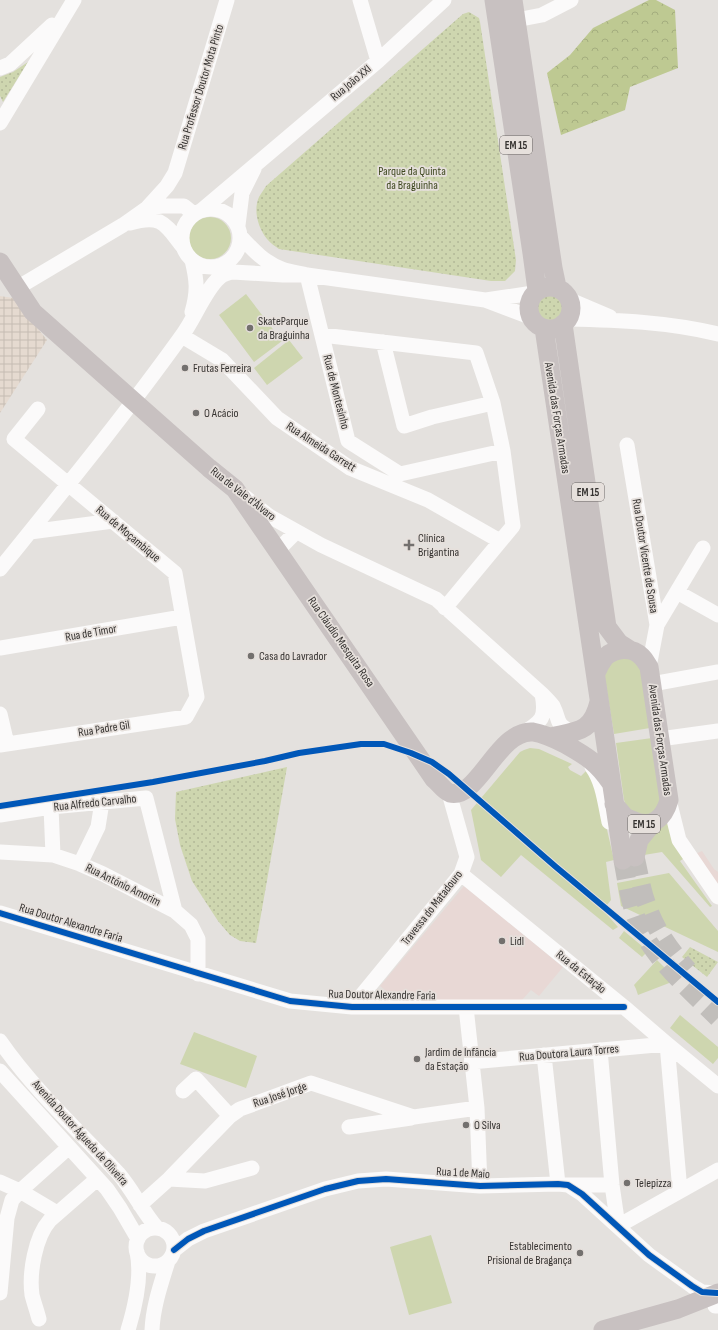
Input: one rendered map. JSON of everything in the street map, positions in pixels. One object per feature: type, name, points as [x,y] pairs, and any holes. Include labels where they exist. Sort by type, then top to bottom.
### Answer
[{"type":"main road","name":"Avenida das Forças Armadas","points":[[503,7],[535,292],[528,305],[537,323],[596,673],[614,804]]},
{"type":"main road","name":"Avenida das Forças Armadas","points":[[503,7],[553,268],[570,313],[565,322],[607,627],[619,643],[641,656],[651,675],[670,800],[667,809],[652,824]]},
{"type":"main road","name":"Rua de Vale d'Álvaro","points":[[2,269],[33,312],[209,468],[235,489]]},
{"type":"main road","points":[[535,292],[543,287],[550,286],[564,294]]},
{"type":"main road","points":[[537,323],[557,328],[565,322]]},
{"type":"main road","name":"Rua Cláudio Mesquita Rosa","points":[[235,489],[434,778],[443,789],[449,793]]},
{"type":"main road","points":[[596,673],[604,658],[613,651],[621,649],[630,650]]},
{"type":"main road","points":[[551,737],[574,733],[586,728],[596,714],[599,702]]},
{"type":"main road","points":[[449,793],[459,793],[468,788],[497,753],[510,741],[518,735],[532,732],[551,737],[594,762],[611,783]]},
{"type":"main road","name":"EM 15","points":[[614,804],[629,858]]},
{"type":"main road","name":"EM 15","points":[[614,804],[625,817],[639,824],[652,824]]},
{"type":"main road","name":"EM 15","points":[[629,858],[639,840],[652,824]]},
{"type":"main road","points":[[603,1330],[687,1306],[717,1301]]},
{"type":"main road","points":[[646,1330],[684,1320],[717,1301]]},
{"type":"street","points":[[0,122],[74,0]]},
{"type":"street","name":"Rua Professor Doutor Mota Pinto","points":[[167,227],[162,206],[227,0]]},
{"type":"street","name":"Rua João XXI","points":[[193,210],[256,164],[378,61],[444,0]]},
{"type":"street","points":[[503,7],[542,15],[571,0]]},
{"type":"street","points":[[363,2],[378,61]]},
{"type":"street","points":[[0,68],[10,64],[65,14]]},
{"type":"street","name":"Rua João XXI","points":[[239,231],[242,192],[252,176],[256,164]]},
{"type":"street","name":"Rua Professor Doutor Mota Pinto","points":[[147,208],[171,180]]},
{"type":"street","name":"Rua Professor Doutor Mota Pinto","points":[[171,180],[178,198],[193,210]]},
{"type":"street","points":[[17,288],[147,208],[162,206],[193,210],[210,208],[222,211],[233,218],[239,231],[254,251],[270,263],[283,270],[306,275],[485,300],[537,323]]},
{"type":"street","points":[[183,247],[183,229],[193,210]]},
{"type":"street","points":[[123,224],[151,219],[159,221],[167,227],[192,260],[207,267],[223,265],[236,254],[240,246],[239,231]]},
{"type":"street","points":[[184,332],[196,299],[197,281],[192,260]]},
{"type":"street","points":[[215,267],[233,272],[306,275]]},
{"type":"street","points":[[0,569],[134,402],[184,332],[213,284],[226,274],[233,272]]},
{"type":"street","name":"Rua de Montesinho","points":[[306,275],[348,441],[400,474],[503,451]]},
{"type":"street","points":[[485,300],[535,292]]},
{"type":"street","points":[[564,294],[616,320]]},
{"type":"street","points":[[565,322],[616,320],[698,329],[718,334]]},
{"type":"street","name":"Rua Almeida Garrett","points":[[184,332],[222,360],[277,418],[350,468],[428,500],[500,541]]},
{"type":"street","points":[[322,335],[476,353],[493,403],[503,451],[513,526],[445,608]]},
{"type":"street","points":[[383,342],[404,426],[432,417],[493,403]]},
{"type":"street","name":"Rua de Moçambique","points":[[38,409],[14,439],[175,573],[197,697]]},
{"type":"street","name":"Rua Doutor Vicente de Sousa","points":[[627,445],[657,625],[651,675]]},
{"type":"street","name":"Rua de Vale d'Álvaro","points":[[235,489],[269,516],[296,532],[436,599],[543,700],[552,706],[558,722],[564,728],[574,733]]},
{"type":"street","points":[[30,532],[113,521]]},
{"type":"street","points":[[280,555],[282,546],[296,532]]},
{"type":"street","points":[[657,625],[703,548]]},
{"type":"street","points":[[677,592],[718,615]]},
{"type":"street","name":"Rua de Timor","points":[[0,648],[182,617]]},
{"type":"street","points":[[651,675],[718,672]]},
{"type":"street","name":"Rua Padre Gil","points":[[3,745],[186,717],[197,697]]},
{"type":"street","points":[[518,735],[537,723],[543,717],[543,700]]},
{"type":"street","points":[[543,700],[551,737]]},
{"type":"street","points":[[0,714],[3,745]]},
{"type":"street","points":[[660,739],[718,731]]},
{"type":"street","points":[[583,755],[596,772],[609,822],[629,858]]},
{"type":"street","points":[[458,823],[458,802],[468,788]]},
{"type":"street","name":"Travessa do Matadouro","points":[[352,1007],[461,874],[467,857],[449,793]]},
{"type":"street","name":"Rua Alfredo Carvalho","points":[[0,815],[51,807],[146,798],[175,911]]},
{"type":"street","points":[[670,800],[679,840],[718,897]]},
{"type":"street","points":[[80,864],[98,827],[102,802]]},
{"type":"street","points":[[51,807],[53,854]]},
{"type":"street","name":"Rua António Amorim","points":[[0,852],[53,854],[80,864],[175,911],[191,925],[198,939],[198,974]]},
{"type":"street","name":"Rua da Estação","points":[[461,874],[624,1006],[718,1086]]},
{"type":"street","name":"Rua Doutor Alexandre Faria","points":[[3,914],[290,1001],[352,1007],[624,1006]]},
{"type":"street","points":[[466,1007],[477,1108],[480,1186]]},
{"type":"street","name":"Avenida Doutor Águedo de Oliveira","points":[[0,1041],[49,1100],[119,1174],[130,1188],[140,1205],[160,1229]]},
{"type":"street","points":[[667,1044],[680,1191]]},
{"type":"street","name":"Rua Doutora Laura Torres","points":[[471,1062],[667,1044]]},
{"type":"street","points":[[600,1050],[612,1185],[618,1226]]},
{"type":"street","points":[[544,1055],[563,1185],[582,1194],[649,1255],[692,1286],[717,1301]]},
{"type":"street","name":"Avenida Doutor Águedo de Oliveira","points":[[0,1071],[68,1148],[107,1189],[120,1208],[139,1250],[138,1278],[128,1330]]},
{"type":"street","points":[[182,1091],[196,1079],[230,1116]]},
{"type":"street","name":"Rua José Jorge","points":[[140,1205],[169,1179],[230,1116],[240,1109],[311,1083],[414,1117],[477,1108]]},
{"type":"street","points":[[349,1127],[414,1117]]},
{"type":"street","points":[[0,1293],[8,1212],[12,1200],[68,1148]]},
{"type":"street","points":[[169,1179],[205,1181],[252,1168]]},
{"type":"street","points":[[618,1226],[718,1170]]},
{"type":"street","points":[[39,1319],[32,1295],[32,1277],[33,1265],[40,1235],[44,1227],[57,1213],[97,1178]]},
{"type":"street","name":"Rua 1 de Maio","points":[[204,1230],[325,1189],[358,1181],[386,1179],[480,1186],[612,1185]]},
{"type":"street","points":[[0,1182],[20,1191],[57,1213]]},
{"type":"street","points":[[138,1330],[143,1280],[139,1250],[141,1234],[151,1228],[184,1231],[204,1230]]},
{"type":"street","points":[[144,1330],[148,1304],[174,1243],[172,1238],[160,1229]]},
{"type":"street","points":[[139,1250],[148,1265],[154,1266],[168,1259],[188,1239],[204,1230]]},
{"type":"street","points":[[152,1330],[157,1296],[168,1259]]},
{"type":"street","points":[[687,1306],[693,1299],[694,1294],[692,1286]]},
{"type":"shaded area","points":[[0,296],[13,298],[47,340],[0,413]]},
{"type":"shaded area","points":[[702,851],[714,869],[718,872],[718,889],[695,854]]},
{"type":"shaded area","points":[[464,886],[563,967],[539,996],[531,990],[522,1000],[397,1000],[380,986]]},
{"type":"green space","points":[[649,0],[656,0],[675,10],[678,68],[630,87],[625,110],[561,135],[547,73],[570,55],[593,28]]},
{"type":"green space","name":"Parque da Quinta da Braguinha","points":[[469,12],[479,18],[480,22],[516,260],[515,271],[505,281],[491,281],[279,249],[271,243],[261,230],[257,219],[256,208],[259,197],[266,186],[463,14]]},
{"type":"green space","points":[[28,62],[3,102],[0,96],[0,77],[13,72]]},
{"type":"green space","points":[[210,217],[225,223],[231,238],[225,253],[210,259],[195,253],[189,238],[195,223]]},
{"type":"green space","name":"SkateParque da Braguinha","points":[[246,294],[282,341],[254,362],[219,315]]},
{"type":"green space","points":[[550,294],[556,295],[560,298],[563,302],[563,314],[560,318],[556,321],[550,322],[544,321],[540,318],[537,314],[536,308],[537,302],[540,298],[544,295]]},
{"type":"green space","points":[[289,340],[303,358],[267,385],[254,368]]},
{"type":"green space","points":[[624,655],[642,667],[650,728],[614,734],[604,673],[607,663]]},
{"type":"green space","points":[[652,738],[661,800],[657,811],[642,817],[627,808],[624,800],[616,743]]},
{"type":"green space","points":[[530,748],[539,749],[572,764],[568,767],[570,770],[581,776],[588,769],[596,782],[614,860],[606,862],[611,900],[603,910],[618,927],[613,930],[521,855],[501,877],[481,860],[471,810],[520,752]]},
{"type":"green space","points":[[287,767],[256,943],[240,941],[230,935],[218,921],[192,881],[180,845],[175,819],[176,792]]},
{"type":"green space","points":[[668,816],[686,857],[680,861],[712,906],[710,907],[662,852],[644,855],[649,837]]},
{"type":"green space","points":[[669,873],[718,931],[718,952],[621,906],[617,883]]},
{"type":"green space","points":[[624,931],[648,951],[642,957],[619,938]]},
{"type":"green space","points":[[690,947],[718,962],[707,977],[682,957]]},
{"type":"green space","points":[[657,960],[677,980],[638,995],[634,985]]},
{"type":"green space","points":[[680,1015],[718,1047],[718,1058],[713,1064],[670,1028]]},
{"type":"green space","points":[[194,1032],[257,1056],[246,1088],[180,1064]]},
{"type":"green space","points":[[431,1235],[452,1303],[409,1315],[390,1247]]},
{"type":"tunnel","points":[[635,857],[643,893],[654,923],[670,948],[688,970]]},
{"type":"tunnel","points":[[623,860],[633,909],[646,938],[664,963],[718,1018]]},
{"type":"cycle path","points":[[0,806],[153,782],[265,761],[299,753],[361,744],[384,744],[432,762],[449,774],[556,867],[718,1002]]},
{"type":"cycle path","points":[[0,913],[290,1001],[352,1007],[624,1007]]},
{"type":"cycle path","points":[[174,1250],[188,1239],[204,1231],[325,1189],[358,1181],[386,1179],[480,1186],[558,1184],[568,1185],[582,1194],[649,1255],[692,1286],[702,1292],[717,1293]]},
{"type":"place","name":"SkateParque da Braguinha","points":[[250,328]]},
{"type":"place","name":"Frutas Ferreira","points":[[185,368]]},
{"type":"place","name":"O Acácio","points":[[196,413]]},
{"type":"place","name":"Clínica Brigantina","points":[[409,545]]},
{"type":"place","name":"Casa do Lavrador","points":[[251,656]]},
{"type":"place","name":"Lidl","points":[[502,941]]},
{"type":"place","name":"Jardim de Infância da Estação","points":[[417,1059]]},
{"type":"place","name":"O Silva","points":[[466,1125]]},
{"type":"place","name":"Telepizza","points":[[627,1183]]},
{"type":"place","name":"Establecimento Prisional de Bragança","points":[[580,1253]]}]
